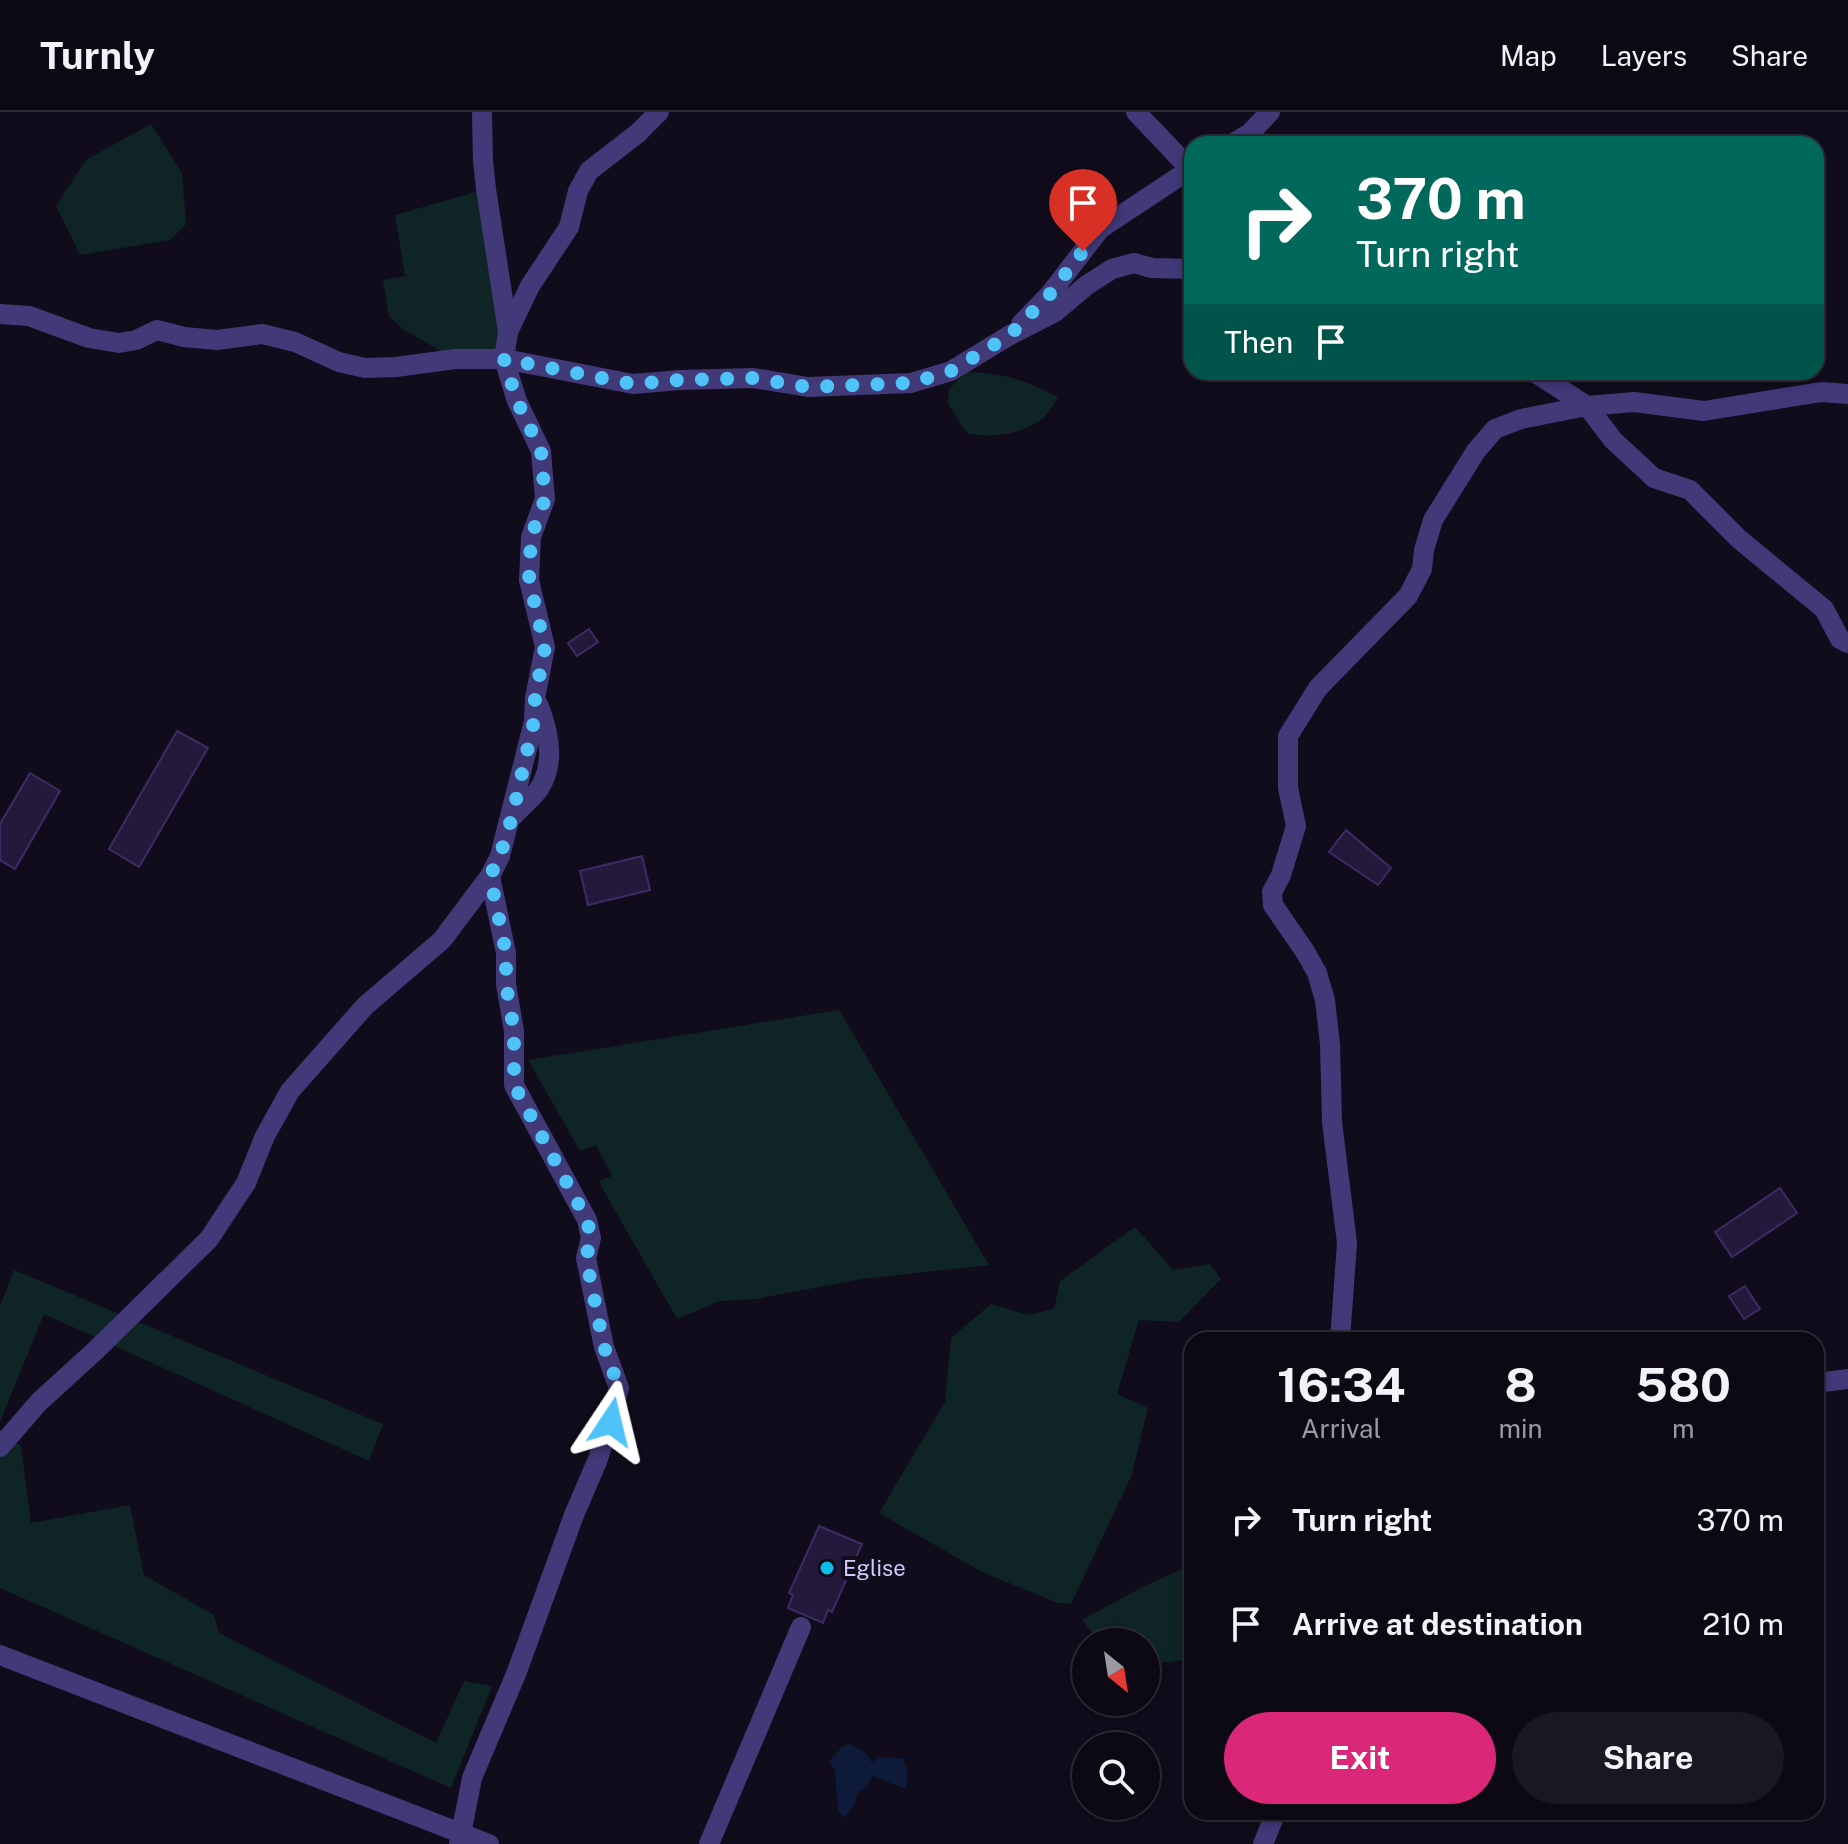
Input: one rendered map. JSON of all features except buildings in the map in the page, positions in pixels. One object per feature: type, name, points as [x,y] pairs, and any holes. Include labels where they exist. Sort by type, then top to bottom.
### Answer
[{"type":"street","points":[[0,1447],[39,1402],[209,1239],[246,1183],[265,1136],[290,1091],[365,1006],[442,940],[490,876],[500,856],[534,721],[545,647],[529,580],[531,537],[545,499],[541,451],[517,401],[504,359],[508,332],[484,175],[482,112]]},
{"type":"street","points":[[508,332],[530,286],[569,227],[578,191],[589,171],[638,133],[659,112]]},
{"type":"street","points":[[1136,112],[1184,162]]},
{"type":"street","points":[[1245,136],[1270,112]]},
{"type":"street","points":[[1010,335],[1050,294],[1100,229],[1184,174]]},
{"type":"street","points":[[0,314],[29,316],[89,338],[119,343],[136,340],[157,330],[184,337],[217,340],[262,334],[295,342],[339,362],[365,368],[455,359],[504,359],[633,384],[753,378],[808,387],[911,383],[951,371],[1055,312],[1112,269],[1134,263],[1152,268],[1184,269]]},
{"type":"street","points":[[1546,380],[1587,406],[1613,440],[1654,478],[1690,490],[1739,539],[1824,609],[1840,639],[1848,643]]},
{"type":"street","points":[[1341,1332],[1347,1243],[1332,1122],[1330,1044],[1325,1000],[1317,973],[1273,905],[1272,892],[1281,875],[1296,826],[1288,788],[1288,736],[1318,688],[1408,596],[1422,569],[1433,520],[1476,451],[1495,429],[1536,416],[1587,406],[1634,402],[1704,411],[1821,392],[1848,394]]},
{"type":"street","points":[[460,1838],[472,1778],[516,1674],[574,1515],[598,1459],[619,1388],[604,1347],[586,1258],[591,1238],[587,1220],[514,1085],[514,1031],[506,984],[506,953],[490,876]]},
{"type":"street","points":[[1824,1382],[1848,1379]]},
{"type":"street","points":[[709,1844],[801,1627]]},
{"type":"street","points":[[0,1655],[460,1838],[489,1844]]},
{"type":"street","points":[[1263,1844],[1273,1820]]},
{"type":"green space","points":[[151,124],[182,173],[186,224],[170,240],[80,255],[56,206],[86,160]]},
{"type":"green space","points":[[486,189],[504,359],[455,359],[404,330],[389,316],[383,280],[405,276],[395,215]]},
{"type":"green space","points":[[966,372],[1014,378],[1058,397],[1045,416],[1026,428],[996,435],[967,433],[948,404],[949,389]]},
{"type":"green space","points":[[839,1010],[989,1265],[862,1279],[756,1299],[720,1301],[677,1319],[601,1186],[599,1181],[612,1176],[596,1145],[580,1151],[528,1060]]},
{"type":"green space","points":[[1135,1227],[1173,1270],[1210,1264],[1221,1279],[1179,1322],[1139,1320],[1117,1394],[1148,1408],[1131,1477],[1071,1604],[1058,1603],[982,1572],[879,1513],[945,1402],[951,1338],[991,1304],[1028,1315],[1054,1309],[1060,1281]]},
{"type":"green space","points":[[14,1270],[383,1424],[369,1461],[44,1314],[0,1422],[0,1306]]},
{"type":"green space","points":[[0,1429],[21,1446],[31,1523],[130,1505],[144,1575],[214,1615],[219,1633],[436,1743],[464,1681],[492,1686],[451,1788],[0,1588]]},
{"type":"green space","points":[[1184,1568],[1184,1660],[1160,1663],[1160,1628],[1089,1628],[1082,1620]]},
{"type":"water","points":[[851,1744],[867,1754],[872,1763],[880,1757],[903,1758],[908,1774],[906,1789],[872,1776],[867,1787],[858,1792],[845,1818],[838,1812],[835,1770],[829,1761],[843,1746]]},
{"type":"place","name":"Eglise","points":[[827,1568]]},
{"type":"route","points":[[611,1422],[619,1388],[604,1347],[586,1258],[591,1238],[587,1220],[514,1085],[514,1031],[506,984],[506,953],[490,876],[512,817],[534,721],[545,647],[529,580],[531,537],[545,499],[541,451],[517,401],[504,359],[633,384],[753,378],[808,387],[911,383],[941,376],[1010,335],[1050,294],[1083,251]]}]
